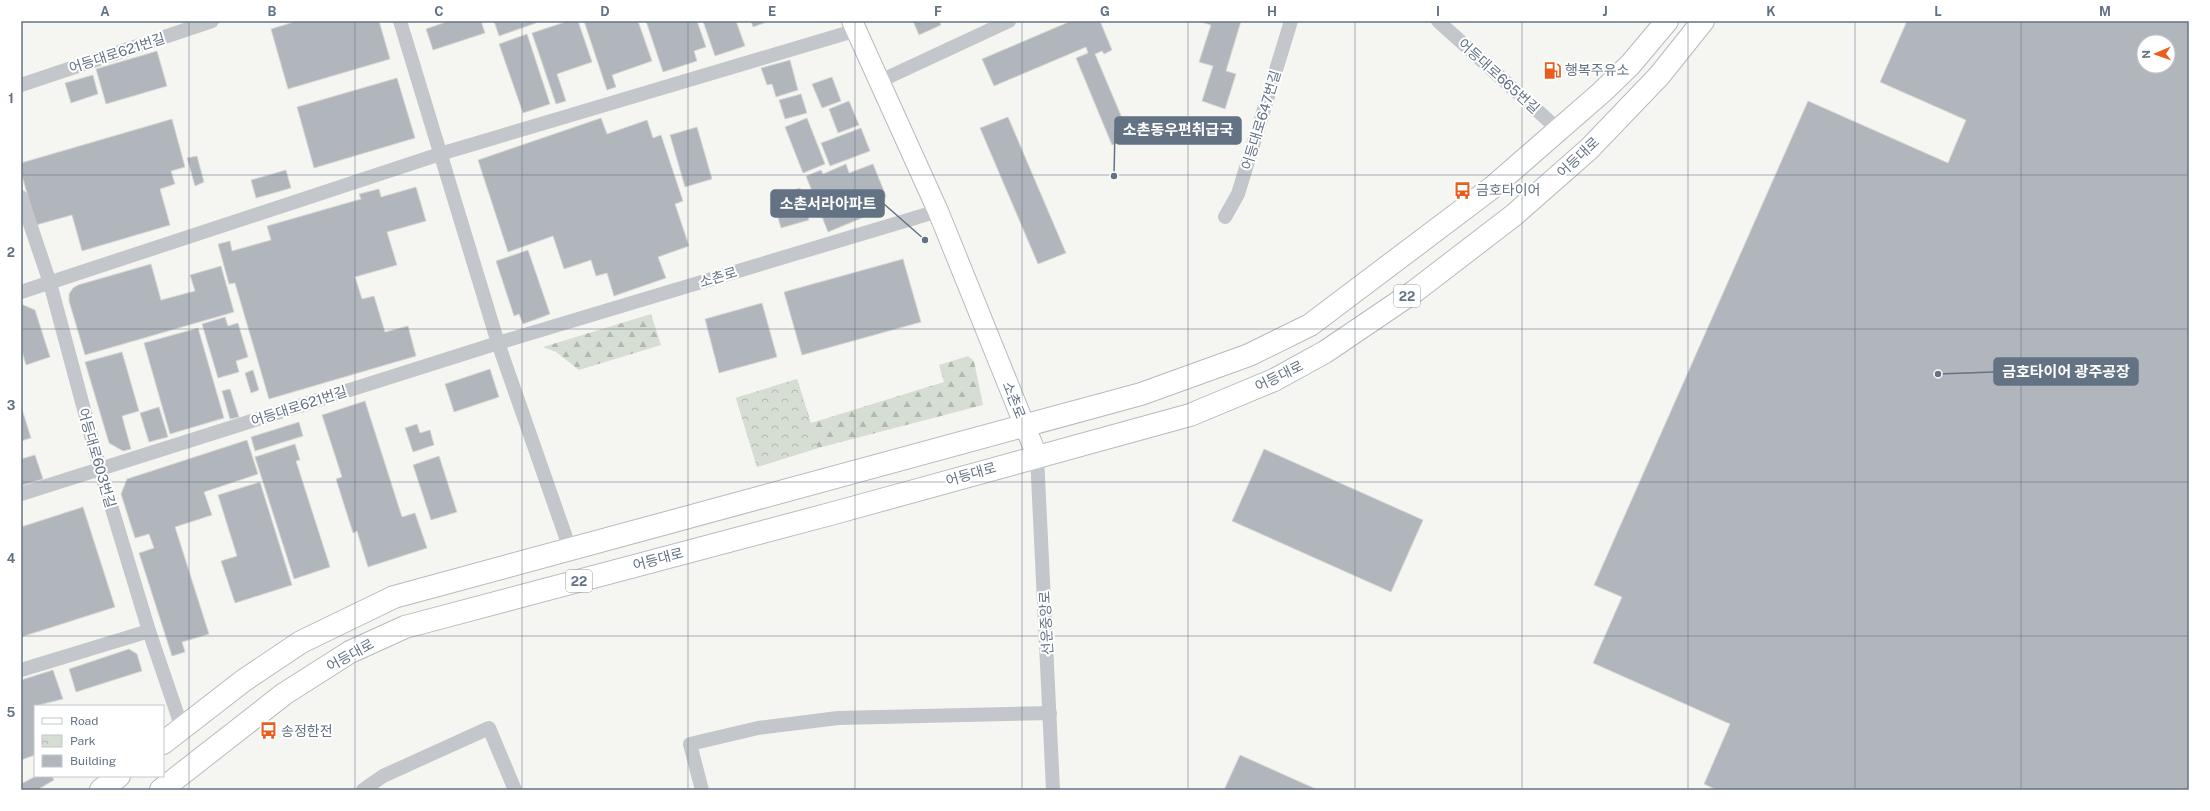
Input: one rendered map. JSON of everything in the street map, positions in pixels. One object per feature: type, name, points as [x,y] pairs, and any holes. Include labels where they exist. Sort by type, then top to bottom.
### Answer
[{"type":"main road","name":"22","points":[[164,741],[243,681],[302,642],[394,597],[1161,387],[1249,355],[1310,325],[1493,188],[1560,131],[1630,64],[1667,21]]},
{"type":"main road","name":"어등대로","points":[[161,790],[284,694],[350,652],[405,627],[834,513],[1190,415],[1274,380],[1325,352],[1415,291],[1514,215],[1589,149],[1659,76],[1703,21]]},
{"type":"main road","points":[[101,790],[118,777]]},
{"type":"street","name":"어등대로621번길","points":[[21,85],[212,21]]},
{"type":"street","points":[[400,21],[498,343],[570,549]]},
{"type":"street","points":[[880,81],[1009,21]]},
{"type":"street","name":"어등대로647번길","points":[[1225,217],[1238,194],[1291,21]]},
{"type":"street","name":"어등대로665번길","points":[[1438,21],[1560,131]]},
{"type":"street","name":"소촌로","points":[[440,154],[854,26],[938,211],[1037,456]]},
{"type":"street","points":[[21,292],[440,154]]},
{"type":"street","name":"어등대로603번길","points":[[21,197],[50,283],[100,469],[149,631],[182,728]]},
{"type":"street","name":"소촌로","points":[[498,343],[938,211]]},
{"type":"street","name":"어등대로621번길","points":[[21,494],[498,343]]},
{"type":"street","name":"선운중앙로","points":[[1037,456],[1053,790]]},
{"type":"street","points":[[21,670],[149,631]]},
{"type":"street","points":[[702,790],[690,744],[758,728],[838,718],[1050,713]]},
{"type":"street","points":[[363,790],[383,776],[489,728],[515,790]]},
{"type":"green space","points":[[651,314],[661,345],[579,370],[556,352],[543,347]]},
{"type":"green space","points":[[968,356],[974,361],[983,405],[818,448],[757,467],[736,398],[797,379],[811,423],[944,382],[939,365]]},
{"type":"green space","points":[[797,379],[818,448],[757,467],[736,398]]},
{"type":"building","points":[[297,21],[379,21],[390,59],[288,89],[271,29]]},
{"type":"building","points":[[449,21],[481,21],[485,33],[433,50],[426,29]]},
{"type":"building","points":[[494,21],[536,21],[536,23],[499,36]]},
{"type":"building","points":[[568,21],[578,21],[592,62],[557,74],[566,101],[556,104],[532,33]]},
{"type":"building","points":[[584,21],[638,21],[652,61],[612,75],[616,87],[607,90]]},
{"type":"building","points":[[646,21],[697,21],[706,47],[694,51],[697,61],[663,72]]},
{"type":"building","points":[[703,21],[736,21],[745,46],[715,56]]},
{"type":"building","points":[[751,21],[766,21],[767,22],[753,27]]},
{"type":"building","points":[[913,21],[939,21],[941,25],[919,35]]},
{"type":"building","points":[[1071,21],[1100,21],[1112,50],[1104,54],[1102,51],[1095,54],[1130,137],[1112,145],[1076,58],[1088,53],[1086,47],[994,86],[982,59]]},
{"type":"building","points":[[1198,21],[1241,21],[1226,71],[1236,74],[1225,109],[1202,101],[1213,66],[1199,62],[1211,25]]},
{"type":"building","points":[[1907,21],[2189,21],[2189,790],[1717,790],[1704,784],[1730,724],[1593,663],[1622,597],[1594,585],[1808,101],[1948,163],[1966,120],[1880,82]]},
{"type":"building","points":[[527,34],[550,104],[523,113],[499,44]]},
{"type":"building","points":[[157,51],[167,86],[106,104],[96,69]]},
{"type":"building","points":[[790,60],[798,90],[776,97],[772,84],[767,85],[761,68]]},
{"type":"building","points":[[93,75],[98,94],[71,103],[65,83]]},
{"type":"building","points":[[832,77],[841,101],[822,108],[812,84]]},
{"type":"building","points":[[397,78],[415,138],[314,168],[297,107]]},
{"type":"building","points":[[801,94],[807,113],[785,119],[779,100]]},
{"type":"building","points":[[849,101],[859,125],[838,133],[829,109]]},
{"type":"building","points":[[1008,117],[1066,253],[1038,264],[980,128]]},
{"type":"building","points":[[601,118],[607,134],[647,120],[653,138],[661,135],[683,201],[675,204],[689,246],[658,257],[666,278],[614,296],[607,273],[596,276],[591,260],[564,269],[553,236],[508,252],[478,160]]},
{"type":"building","points":[[807,118],[825,164],[803,173],[785,127]]},
{"type":"building","points":[[172,119],[185,167],[171,171],[175,184],[160,189],[170,225],[82,251],[72,215],[36,225],[21,172],[21,163]]},
{"type":"building","points":[[697,127],[712,179],[685,187],[670,135]]},
{"type":"building","points":[[861,128],[870,151],[830,166],[821,143]]},
{"type":"building","points":[[197,156],[204,182],[195,186],[187,158]]},
{"type":"building","points":[[846,164],[849,173],[873,164],[886,196],[884,201],[878,204],[879,206],[867,210],[869,215],[828,232],[806,176],[821,170],[823,174]]},
{"type":"building","points":[[286,170],[291,188],[256,198],[251,180]]},
{"type":"building","points":[[416,187],[426,221],[387,232],[397,265],[355,277],[362,299],[374,296],[385,332],[408,326],[416,356],[269,399],[235,283],[229,284],[218,244],[230,241],[232,251],[271,240],[267,226],[361,199],[359,194],[379,189],[381,197]]},
{"type":"building","points":[[800,188],[809,220],[781,228],[772,196]]},
{"type":"building","points":[[528,250],[550,314],[523,324],[519,314],[514,316],[496,261]]},
{"type":"building","points":[[903,259],[921,322],[802,355],[784,292]]},
{"type":"building","points":[[151,264],[161,300],[195,291],[190,275],[221,266],[234,312],[85,355],[69,301],[69,294],[73,288],[78,285]]},
{"type":"building","points":[[762,303],[777,357],[719,373],[705,319]]},
{"type":"building","points":[[21,304],[35,310],[50,357],[26,365],[21,348]]},
{"type":"building","points":[[225,317],[228,326],[238,323],[248,357],[236,361],[239,372],[218,378],[202,324]]},
{"type":"building","points":[[198,328],[224,418],[170,434],[144,343]]},
{"type":"building","points":[[122,352],[139,411],[122,416],[131,449],[123,451],[109,443],[85,362]]},
{"type":"building","points":[[490,369],[499,397],[454,412],[445,384]]},
{"type":"building","points":[[253,370],[259,390],[251,393],[245,373]]},
{"type":"building","points":[[230,389],[239,417],[230,419],[222,391]]},
{"type":"building","points":[[365,401],[402,517],[415,513],[427,548],[368,567],[357,531],[353,533],[336,479],[342,477],[322,415]]},
{"type":"building","points":[[21,406],[31,438],[21,441]]},
{"type":"building","points":[[159,407],[168,437],[149,442],[140,413]]},
{"type":"building","points":[[299,422],[303,436],[255,451],[251,437]]},
{"type":"building","points":[[417,424],[420,433],[430,430],[434,445],[413,452],[405,428]]},
{"type":"building","points":[[247,440],[258,474],[204,492],[212,515],[175,527],[209,634],[182,642],[185,652],[172,656],[139,553],[154,548],[149,534],[135,538],[121,494],[127,479]]},
{"type":"building","points":[[295,444],[300,460],[296,461],[330,567],[294,579],[255,457]]},
{"type":"building","points":[[1264,449],[1423,520],[1391,592],[1232,521]]},
{"type":"building","points":[[35,455],[43,479],[21,486],[21,459]]},
{"type":"building","points":[[439,456],[457,512],[431,520],[413,465]]},
{"type":"building","points":[[260,482],[292,585],[235,603],[221,561],[237,556],[218,495]]},
{"type":"building","points":[[83,507],[115,607],[21,637],[21,527]]},
{"type":"building","points":[[129,649],[137,654],[142,671],[76,692],[69,669]]},
{"type":"building","points":[[53,670],[63,699],[34,705],[34,755],[21,760],[21,680]]},
{"type":"building","points":[[1240,755],[1318,790],[1224,790]]},
{"type":"building","points":[[34,777],[52,777],[54,780],[37,790],[21,790],[21,784]]},
{"type":"place","name":"행복주유소","points":[[1552,70]]},
{"type":"place","name":"소촌동우편취급국","points":[[1114,176]]},
{"type":"place","name":"금호타이어","points":[[1463,190]]},
{"type":"place","name":"소촌서라아파트","points":[[925,240]]},
{"type":"place","name":"금호타이어 광주공장","points":[[1938,374]]},
{"type":"place","name":"송정한전","points":[[268,731]]}]
